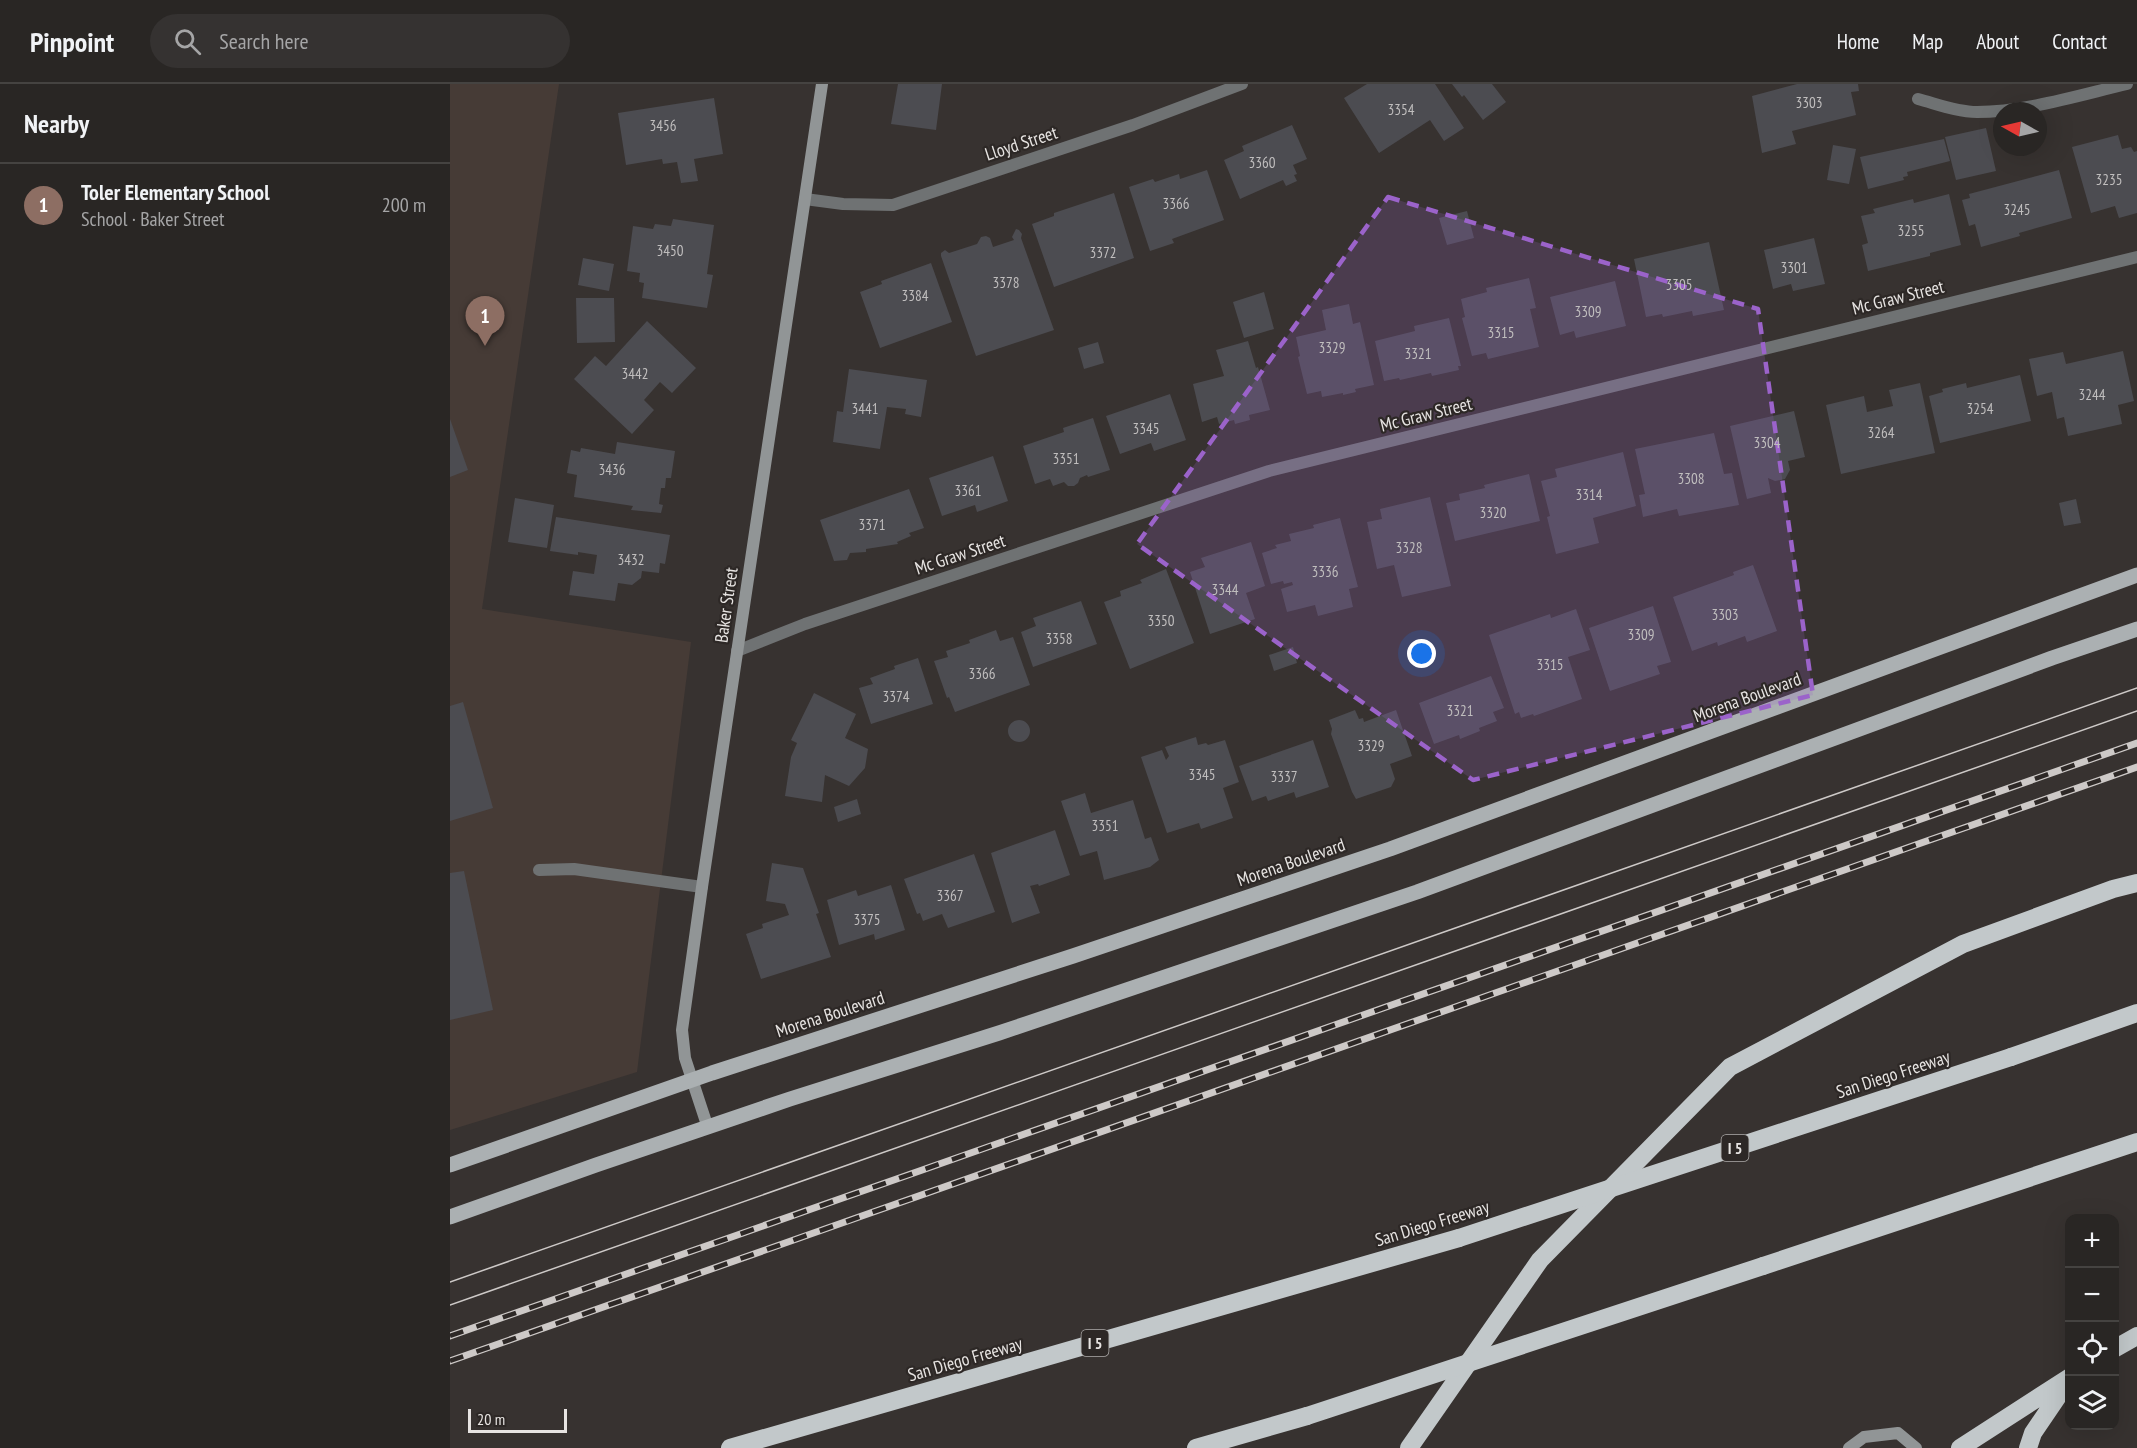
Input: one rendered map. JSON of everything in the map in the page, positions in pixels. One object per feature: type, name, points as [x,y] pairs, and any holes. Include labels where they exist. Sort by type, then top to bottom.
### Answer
[{"type":"highway","points":[[1409,1448],[1540,1260],[1730,1067],[1963,944],[2113,889],[2137,883]]},
{"type":"highway","name":"San Diego Freeway","points":[[730,1448],[1459,1238],[2011,1057],[2137,1013]]},
{"type":"highway","points":[[1196,1448],[1307,1416],[2137,1142]]},
{"type":"highway","points":[[2119,1346],[2137,1335]]},
{"type":"highway","points":[[1960,1448],[2065,1381]]},
{"type":"highway","points":[[2028,1448],[2033,1433],[2065,1385]]},
{"type":"main road","name":"Morena Boulevard","points":[[450,1165],[692,1080],[1390,849],[2137,575]]},
{"type":"main road","points":[[450,1217],[790,1099],[999,1033],[1417,892],[1996,678],[2137,629]]},
{"type":"street","name":"Baker Street","points":[[708,1128],[685,1058],[682,1030],[822,84]]},
{"type":"street","name":"Lloyd Street","points":[[805,199],[843,204],[893,205],[1133,125],[1242,84]]},
{"type":"street","points":[[1918,99],[1949,108],[1976,112],[2031,106],[2127,84]]},
{"type":"street","name":"Mc Graw Street","points":[[737,651],[805,624],[1269,471],[2137,257]]},
{"type":"street","points":[[539,870],[574,869],[702,887]]},
{"type":"street","points":[[1849,1448],[1863,1437],[1898,1433],[1916,1448]]},
{"type":"highlighted area","points":[[1388,197],[1758,309],[1813,695],[1473,780],[1137,544]]},
{"type":"shaded area","points":[[450,84],[559,84],[482,609],[691,642],[637,1072],[450,1130]]},
{"type":"building","points":[[898,84],[942,84],[936,130],[891,124]]},
{"type":"building","points":[[1367,84],[1435,84],[1464,128],[1444,141],[1430,120],[1379,153],[1344,98]]},
{"type":"building","points":[[1452,84],[1492,84],[1506,102],[1483,120],[1464,95],[1462,97]]},
{"type":"building","points":[[1797,84],[1858,84],[1859,91],[1851,92],[1856,115],[1792,131],[1796,144],[1762,153],[1752,96]]},
{"type":"building","points":[[714,98],[723,154],[694,159],[698,181],[681,183],[677,162],[663,164],[662,159],[626,165],[618,113]]},
{"type":"building","points":[[1292,125],[1307,159],[1293,165],[1297,181],[1286,186],[1283,180],[1240,199],[1224,160],[1244,151],[1242,146]]},
{"type":"building","points":[[1986,128],[1996,171],[1956,180],[1945,137]]},
{"type":"building","points":[[2118,135],[2122,149],[2131,147],[2134,152],[2137,151],[2137,213],[2119,218],[2115,206],[2091,213],[2072,147]]},
{"type":"building","points":[[1944,139],[1950,161],[1907,172],[1908,176],[1903,177],[1904,180],[1868,189],[1860,157]]},
{"type":"building","points":[[1833,145],[1856,149],[1849,184],[1827,180]]},
{"type":"building","points":[[1207,170],[1224,220],[1172,239],[1174,243],[1150,251],[1129,187],[1179,174],[1180,179]]},
{"type":"building","points":[[2059,170],[2072,218],[2019,233],[2020,236],[1981,247],[1975,224],[1969,226],[1962,200],[1970,198],[1969,194]]},
{"type":"building","points":[[1114,193],[1134,258],[1054,287],[1032,224],[1054,216],[1054,213]]},
{"type":"building","points":[[1949,194],[1961,245],[1930,253],[1930,256],[1868,271],[1862,245],[1868,243],[1861,216],[1875,213],[1873,209],[1913,199],[1914,203]]},
{"type":"building","points":[[1467,211],[1474,238],[1447,245],[1439,218]]},
{"type":"building","points":[[673,219],[714,225],[707,274],[713,275],[707,308],[642,298],[644,283],[639,282],[640,273],[627,271],[633,226],[653,229],[655,224],[671,226]]},
{"type":"building","points":[[1016,229],[1022,234],[1021,238],[1054,330],[976,356],[941,253],[945,250],[949,253],[977,244],[981,237],[986,236],[990,238],[993,247],[1014,240],[1012,237]]},
{"type":"building","points":[[1814,238],[1825,284],[1793,291],[1791,284],[1773,289],[1764,250]]},
{"type":"building","points":[[1709,242],[1724,310],[1693,316],[1692,311],[1663,317],[1662,314],[1646,317],[1634,259]]},
{"type":"building","points":[[583,258],[614,264],[609,291],[578,285]]},
{"type":"building","points":[[931,263],[952,322],[880,348],[860,292],[882,284],[881,281]]},
{"type":"building","points":[[1529,278],[1536,308],[1530,309],[1539,347],[1488,359],[1486,353],[1472,356],[1462,318],[1465,317],[1461,299],[1487,292],[1486,288]]},
{"type":"building","points":[[1615,281],[1626,326],[1576,338],[1574,331],[1560,335],[1550,297]]},
{"type":"building","points":[[1264,292],[1274,329],[1244,338],[1233,302]]},
{"type":"building","points":[[576,298],[614,298],[615,342],[577,343]]},
{"type":"building","points":[[1349,304],[1353,324],[1360,322],[1374,385],[1355,389],[1356,392],[1343,395],[1343,393],[1322,397],[1321,391],[1307,394],[1298,357],[1300,356],[1296,337],[1326,330],[1322,310]]},
{"type":"building","points":[[1449,318],[1461,366],[1458,366],[1459,370],[1432,376],[1431,373],[1384,381],[1375,341],[1415,331],[1414,326]]},
{"type":"building","points":[[647,321],[696,368],[672,393],[660,382],[644,400],[654,410],[632,434],[574,379],[595,356],[606,366]]},
{"type":"building","points":[[1248,341],[1270,410],[1249,415],[1250,420],[1235,424],[1234,420],[1219,424],[1217,417],[1202,422],[1193,384],[1224,376],[1216,350]]},
{"type":"building","points":[[1098,342],[1104,363],[1084,369],[1078,348]]},
{"type":"building","points":[[2123,351],[2134,401],[2118,405],[2122,424],[2068,436],[2064,417],[2057,419],[2052,392],[2037,396],[2029,359],[2063,352],[2066,364]]},
{"type":"building","points":[[849,369],[927,380],[921,417],[905,414],[906,409],[887,407],[880,449],[833,442],[837,411],[843,412]]},
{"type":"building","points":[[2020,375],[2031,421],[1940,443],[1929,396],[1943,392],[1942,389],[1966,383],[1967,388]]},
{"type":"building","points":[[1920,383],[1935,453],[1841,474],[1826,405],[1864,396],[1867,412],[1893,406],[1889,390]]},
{"type":"building","points":[[1170,394],[1186,440],[1154,451],[1151,443],[1120,454],[1106,416]]},
{"type":"building","points":[[1794,411],[1805,457],[1788,461],[1790,470],[1785,479],[1775,481],[1768,478],[1771,493],[1747,499],[1730,426]]},
{"type":"building","points":[[1093,418],[1110,470],[1080,478],[1074,486],[1068,486],[1064,482],[1053,486],[1050,479],[1035,484],[1023,446],[1064,432],[1063,428]]},
{"type":"building","points":[[450,419],[468,470],[450,477]]},
{"type":"building","points":[[1714,433],[1724,474],[1732,473],[1739,505],[1679,516],[1677,509],[1643,517],[1639,495],[1645,494],[1635,449]]},
{"type":"building","points":[[617,442],[675,451],[671,478],[666,478],[665,488],[661,488],[659,504],[663,505],[661,513],[631,510],[633,506],[574,497],[577,475],[567,473],[571,450],[580,452],[581,448],[615,454]]},
{"type":"building","points":[[1623,452],[1636,506],[1593,518],[1599,543],[1556,554],[1541,481],[1557,477],[1555,469]]},
{"type":"building","points":[[993,456],[1008,501],[977,512],[975,505],[942,516],[929,478]]},
{"type":"building","points":[[1529,474],[1540,521],[1455,541],[1446,503],[1460,500],[1459,494],[1485,488],[1484,485]]},
{"type":"building","points":[[909,489],[924,528],[909,533],[911,536],[897,542],[898,544],[866,549],[866,552],[850,553],[847,560],[834,561],[820,520]]},
{"type":"building","points":[[1430,497],[1451,586],[1402,597],[1394,565],[1377,569],[1367,522],[1382,519],[1380,509]]},
{"type":"building","points":[[515,498],[554,505],[547,548],[508,542]]},
{"type":"building","points":[[2076,499],[2081,523],[2064,526],[2059,503]]},
{"type":"building","points":[[556,517],[670,535],[665,564],[660,563],[659,573],[642,571],[641,578],[632,585],[618,583],[615,601],[569,595],[573,571],[594,574],[597,555],[550,551]]},
{"type":"building","points":[[1340,518],[1358,587],[1349,589],[1353,607],[1318,616],[1315,605],[1287,612],[1281,589],[1293,585],[1292,582],[1284,584],[1283,581],[1271,584],[1262,553],[1277,548],[1275,545],[1291,541],[1289,534]]},
{"type":"building","points":[[1251,542],[1265,586],[1246,593],[1255,619],[1210,634],[1190,572],[1205,567],[1201,558]]},
{"type":"building","points":[[1753,565],[1777,631],[1747,642],[1745,636],[1718,646],[1717,642],[1692,651],[1673,597],[1734,575],[1733,572]]},
{"type":"building","points":[[1166,569],[1194,643],[1130,669],[1104,602],[1121,596],[1120,591],[1142,583],[1140,580]]},
{"type":"building","points":[[1081,601],[1097,644],[1033,667],[1021,632],[1036,626],[1033,618]]},
{"type":"building","points":[[1653,606],[1671,662],[1657,666],[1660,674],[1610,691],[1589,628]]},
{"type":"building","points":[[1576,609],[1590,650],[1568,657],[1582,699],[1534,716],[1533,714],[1521,718],[1519,712],[1515,714],[1489,635],[1550,614],[1551,618]]},
{"type":"building","points":[[996,630],[1000,641],[1013,637],[1030,685],[955,712],[949,697],[947,698],[934,661],[948,657],[946,651],[970,643],[969,640]]},
{"type":"building","points":[[1293,647],[1297,663],[1274,671],[1269,655]]},
{"type":"building","points":[[918,658],[933,704],[871,724],[859,688],[873,684],[870,678],[895,669],[894,666]]},
{"type":"building","points":[[1491,676],[1504,708],[1493,712],[1497,721],[1460,739],[1459,735],[1434,744],[1419,703]]},
{"type":"building","points":[[814,693],[856,714],[845,738],[868,749],[865,768],[849,786],[825,775],[822,802],[785,796],[791,757],[797,743],[791,740]]},
{"type":"building","points":[[463,702],[493,808],[450,821],[450,706]]},
{"type":"building","points":[[1355,710],[1359,719],[1363,718],[1364,722],[1396,710],[1412,756],[1390,764],[1395,779],[1391,787],[1356,799],[1331,734],[1329,720]]},
{"type":"building","points":[[1019,720],[1027,723],[1030,731],[1027,739],[1019,742],[1011,739],[1008,731],[1011,723]]},
{"type":"building","points":[[1196,737],[1198,745],[1206,743],[1208,745],[1225,740],[1239,782],[1223,788],[1233,818],[1201,829],[1199,823],[1167,833],[1141,757],[1162,750],[1166,760],[1169,756],[1165,747]]},
{"type":"building","points":[[1313,740],[1329,787],[1296,798],[1294,792],[1268,801],[1266,796],[1252,801],[1239,766]]},
{"type":"building","points":[[1085,793],[1091,813],[1133,800],[1145,839],[1151,837],[1159,860],[1150,867],[1104,880],[1097,851],[1080,856],[1061,801]]},
{"type":"building","points":[[857,799],[861,814],[838,822],[834,807]]},
{"type":"building","points":[[1055,830],[1070,875],[1039,886],[1038,884],[1030,886],[1040,913],[1012,923],[991,853]]},
{"type":"building","points":[[974,854],[995,912],[948,928],[942,914],[923,921],[920,913],[917,914],[904,879]]},
{"type":"building","points":[[772,863],[803,868],[831,957],[761,979],[746,934],[763,928],[762,924],[789,915],[785,904],[766,901]]},
{"type":"building","points":[[464,871],[493,1010],[450,1020],[450,873]]},
{"type":"building","points":[[891,885],[905,930],[875,940],[874,934],[839,945],[827,900],[856,890],[858,896]]},
{"type":"tram line","points":[[450,1282],[2137,688]]},
{"type":"tram line","points":[[450,1305],[2137,711]]},
{"type":"railway","points":[[450,1336],[2137,743]]},
{"type":"railway","points":[[450,1361],[2137,767]]},
{"type":"place","name":"Toler Elementary School","points":[[485,346]]}]
